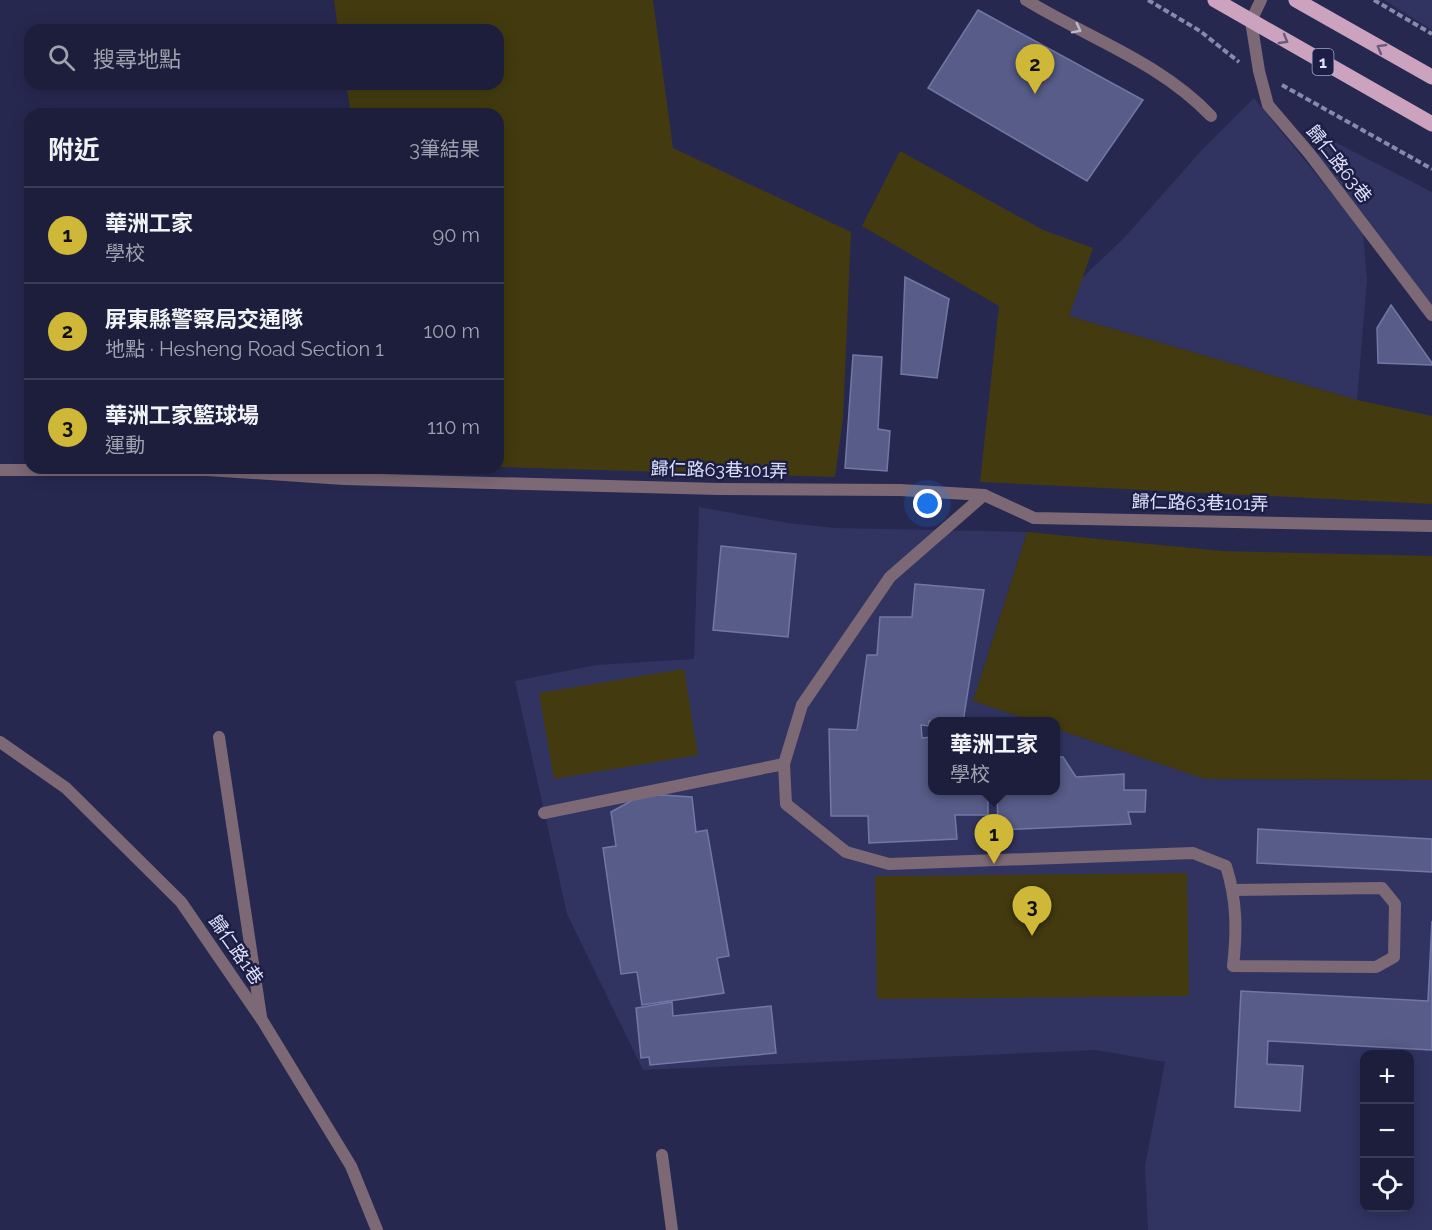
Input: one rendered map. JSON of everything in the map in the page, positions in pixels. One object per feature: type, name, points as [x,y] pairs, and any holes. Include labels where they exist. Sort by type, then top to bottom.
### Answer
[{"type":"main road","name":"1","points":[[1215,0],[1432,124]]},
{"type":"main road","name":"1","points":[[1296,0],[1432,77]]},
{"type":"street","points":[[1026,0],[1145,64],[1198,103],[1211,116]]},
{"type":"street","points":[[1251,21],[1261,0]]},
{"type":"street","name":"歸仁路63巷","points":[[1251,21],[1259,71],[1268,105],[1309,153],[1432,315]]},
{"type":"street","name":"歸仁路63巷101弄","points":[[0,470],[24,470]]},
{"type":"street","name":"歸仁路63巷101弄","points":[[268,474],[344,479],[719,489],[900,490],[984,495],[1034,518],[1432,526]]},
{"type":"street","points":[[984,495],[890,577],[802,705],[784,764],[786,804],[846,852],[889,864],[1193,852],[1226,866],[1234,890],[1237,928],[1233,966],[1376,967],[1394,957],[1395,904],[1382,888],[1234,890]]},
{"type":"street","points":[[219,736],[262,1020]]},
{"type":"street","name":"歸仁路1巷","points":[[0,742],[66,788],[181,902],[262,1020],[351,1166],[377,1230]]},
{"type":"street","points":[[544,813],[784,764]]},
{"type":"street","points":[[662,1155],[672,1230]]},
{"type":"path","points":[[1148,0],[1200,31],[1240,63],[1259,71],[1432,169]]},
{"type":"path","points":[[1374,0],[1432,34]]},
{"type":"shaded area","points":[[334,0],[653,0],[673,148],[851,232],[843,418],[835,477],[504,467],[504,108],[350,108],[347,90],[504,90],[504,24],[337,24]]},
{"type":"shaded area","points":[[1384,0],[1432,0],[1432,30]]},
{"type":"shaded area","points":[[1254,98],[1363,232],[1367,280],[1357,400],[1069,316],[1082,278],[1124,238],[1200,152]]},
{"type":"shaded area","points":[[1327,138],[1432,192],[1432,309],[1317,158]]},
{"type":"shaded area","points":[[900,151],[1043,230],[1093,248],[1069,316],[1357,400],[1432,416],[1432,504],[980,482],[999,306],[862,226]]},
{"type":"shaded area","points":[[699,507],[788,523],[835,528],[1027,532],[973,701],[1021,717],[928,717],[928,795],[1060,795],[1060,730],[1205,779],[1432,780],[1432,1230],[1148,1230],[1145,1166],[1165,1062],[1095,1050],[643,1070],[567,914],[515,681],[596,665],[694,659]]},
{"type":"shaded area","points":[[1027,532],[1222,551],[1432,556],[1432,780],[1205,779],[1060,730],[1060,717],[1021,717],[973,701]]},
{"type":"shaded area","points":[[684,669],[698,755],[554,779],[539,693]]},
{"type":"shaded area","points":[[1187,873],[1189,996],[877,999],[875,876]]},
{"type":"building","points":[[978,10],[1143,100],[1087,181],[928,88]]},
{"type":"building","points":[[905,277],[949,299],[937,378],[901,374]]},
{"type":"building","points":[[1391,305],[1432,365],[1378,363],[1377,328]]},
{"type":"building","points":[[853,355],[882,357],[878,429],[890,431],[887,471],[845,468]]},
{"type":"building","points":[[721,546],[796,554],[788,637],[713,630]]},
{"type":"building","points":[[915,584],[984,590],[964,717],[928,717],[928,726],[921,725],[922,738],[928,737],[928,795],[988,795],[988,815],[955,815],[957,839],[869,843],[868,816],[831,816],[829,729],[857,730],[867,655],[877,655],[880,617],[912,617]]},
{"type":"building","points":[[1060,757],[1063,757],[1076,777],[1124,774],[1124,790],[1146,790],[1145,812],[1128,812],[1131,824],[998,830],[997,795],[1060,795]]},
{"type":"building","points":[[640,796],[692,797],[696,832],[707,830],[729,956],[717,958],[724,993],[642,1005],[637,972],[621,974],[603,848],[616,846],[611,812]]},
{"type":"building","points":[[1258,829],[1432,839],[1432,872],[1257,863]]},
{"type":"building","points":[[1432,921],[1432,1050],[1268,1041],[1267,1064],[1303,1066],[1300,1111],[1235,1107],[1241,991],[1428,1001]]},
{"type":"building","points":[[672,1002],[673,1016],[771,1006],[776,1053],[650,1065],[649,1057],[641,1058],[636,1008]]},
{"type":"place","name":"屏東縣警察局交通隊","points":[[1035,94]]},
{"type":"place","name":"華洲工家","points":[[994,864]]},
{"type":"place","name":"華洲工家籃球場","points":[[1032,936]]}]
